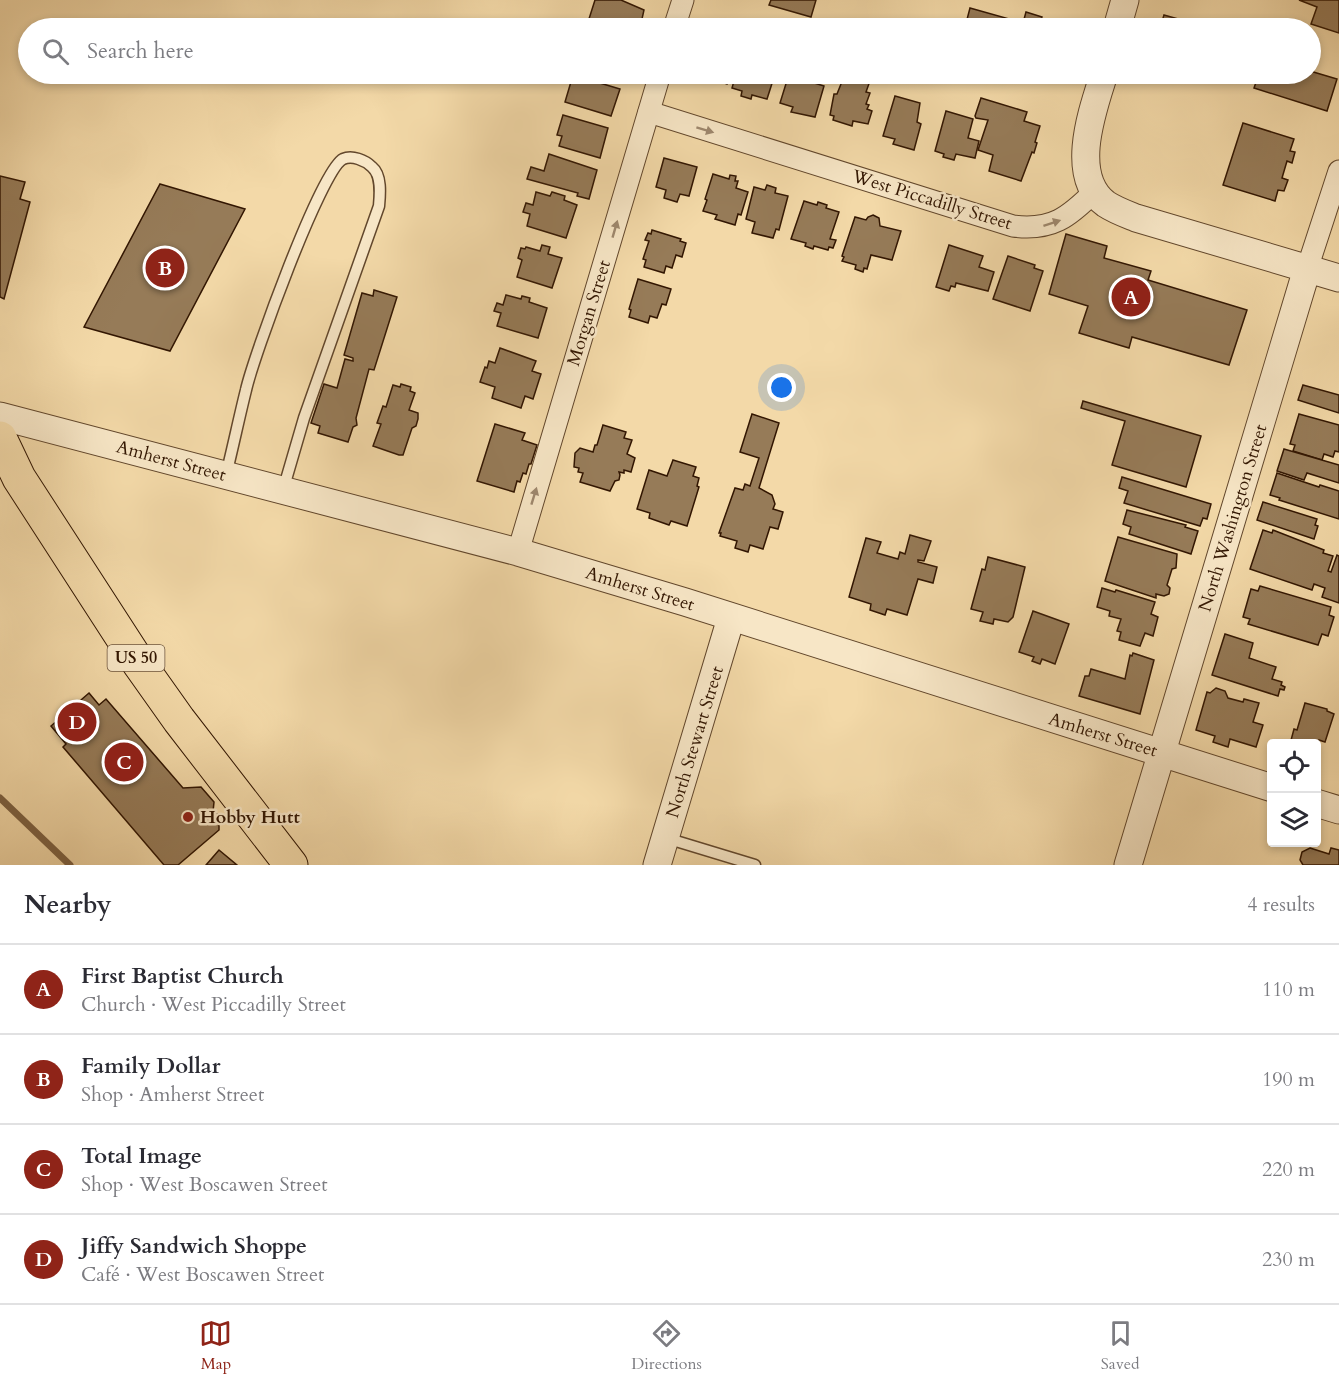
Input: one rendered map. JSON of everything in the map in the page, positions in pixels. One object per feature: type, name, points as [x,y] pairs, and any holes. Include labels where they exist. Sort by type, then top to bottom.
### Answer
[{"type":"main road","name":"US 50","points":[[0,438],[19,478],[140,665],[179,720],[291,865]]},
{"type":"main road","name":"US 50","points":[[0,485],[57,537]]},
{"type":"street","points":[[677,18],[683,0]]},
{"type":"street","points":[[1120,18],[1125,0]]},
{"type":"street","name":"Morgan Street","points":[[518,552],[657,84]]},
{"type":"street","points":[[1101,84],[1089,123],[1086,148],[1088,175],[1095,191],[1106,204],[1136,218],[1339,278]]},
{"type":"street","name":"West Piccadilly Street","points":[[649,112],[1013,225],[1026,227],[1045,225],[1066,218],[1095,191]]},
{"type":"street","name":"North Washington Street","points":[[1128,865],[1307,269],[1339,171]]},
{"type":"street","name":"Amherst Street","points":[[0,416],[518,552],[1267,786]]},
{"type":"street","name":"North Stewart Street","points":[[657,865],[731,618]]},
{"type":"street","points":[[1321,804],[1339,810]]},
{"type":"lane","points":[[226,475],[247,385],[292,260],[313,209],[335,166],[344,158],[356,157],[373,167],[377,173],[381,192],[379,206],[304,418],[283,490]]},
{"type":"lane","points":[[666,837],[755,865]]},
{"type":"building","points":[[595,0],[621,0],[644,10],[642,18],[589,18]]},
{"type":"building","points":[[771,0],[816,0],[811,17],[769,5]]},
{"type":"building","points":[[1299,0],[1339,0],[1339,33],[1321,27],[1321,18],[1313,18],[1317,7]]},
{"type":"building","points":[[970,8],[1005,18],[967,18]]},
{"type":"building","points":[[1026,12],[1042,18],[1024,18]]},
{"type":"building","points":[[1321,74],[1337,79],[1327,111],[1254,88],[1255,84],[1321,84]]},
{"type":"building","points":[[570,84],[603,84],[620,89],[611,116],[565,102]]},
{"type":"building","points":[[733,84],[772,84],[767,99],[752,95],[751,99],[741,96],[742,91],[732,88]]},
{"type":"building","points":[[786,84],[824,86],[815,117],[791,112],[793,107],[780,103]]},
{"type":"building","points":[[841,84],[869,84],[866,92],[870,93],[866,104],[869,105],[867,109],[872,111],[868,124],[853,121],[852,126],[833,120],[834,116],[830,115],[834,94],[837,94]]},
{"type":"building","points":[[895,96],[920,103],[917,122],[921,124],[914,150],[893,144],[895,139],[883,136]]},
{"type":"building","points":[[981,98],[1027,112],[1024,121],[1040,126],[1034,153],[1032,152],[1021,181],[989,171],[993,155],[978,150],[988,120],[975,116]]},
{"type":"building","points":[[946,111],[973,119],[968,138],[979,141],[975,158],[956,154],[954,160],[943,157],[944,154],[935,151]]},
{"type":"building","points":[[563,115],[608,128],[600,158],[559,146],[562,136],[557,135]]},
{"type":"building","points":[[1243,123],[1294,139],[1290,151],[1295,152],[1292,163],[1287,161],[1282,178],[1288,180],[1284,191],[1278,190],[1275,201],[1223,185]]},
{"type":"building","points":[[549,154],[597,170],[589,199],[577,196],[578,193],[527,179],[531,167],[544,171]]},
{"type":"building","points":[[664,158],[697,167],[689,196],[680,194],[677,202],[664,198],[666,190],[656,187]]},
{"type":"building","points":[[713,174],[729,179],[730,175],[736,176],[735,181],[738,181],[736,188],[748,192],[741,215],[738,214],[735,225],[715,219],[717,215],[703,211]]},
{"type":"building","points":[[0,176],[25,182],[20,199],[30,202],[4,299],[0,297]]},
{"type":"building","points":[[160,184],[245,209],[170,351],[84,327]]},
{"type":"building","points":[[767,185],[776,188],[775,193],[788,196],[779,230],[776,229],[773,238],[752,233],[755,222],[746,219],[754,187],[765,190]]},
{"type":"building","points":[[536,192],[550,196],[552,192],[565,196],[564,200],[577,205],[566,238],[527,226],[530,214],[523,212],[526,203],[533,205]]},
{"type":"building","points":[[804,201],[817,205],[818,202],[827,205],[826,208],[839,212],[830,239],[836,240],[833,248],[829,247],[828,250],[814,246],[813,249],[805,246],[806,243],[791,239]]},
{"type":"building","points":[[873,215],[879,218],[880,226],[901,231],[892,260],[871,255],[867,269],[864,268],[863,272],[855,269],[856,265],[842,261],[844,257],[842,256],[855,217],[866,220]]},
{"type":"building","points":[[652,230],[681,239],[680,241],[686,243],[682,257],[676,255],[672,268],[666,266],[664,273],[644,267],[646,260],[643,259],[649,241],[645,240]]},
{"type":"building","points":[[1066,234],[1107,246],[1104,258],[1151,271],[1148,280],[1247,310],[1229,365],[1132,337],[1129,348],[1079,333],[1088,306],[1049,294]]},
{"type":"building","points":[[542,245],[550,247],[548,254],[562,258],[552,288],[517,277],[522,260],[518,258],[521,248],[540,251]]},
{"type":"building","points":[[949,245],[983,256],[979,267],[994,272],[988,291],[956,283],[955,287],[951,286],[949,291],[936,287]]},
{"type":"building","points":[[1008,256],[1035,265],[1034,268],[1043,271],[1030,311],[993,299]]},
{"type":"building","points":[[638,279],[671,289],[666,305],[662,304],[657,318],[650,316],[648,323],[629,317],[631,310],[629,309]]},
{"type":"building","points":[[374,290],[397,297],[374,370],[369,369],[356,418],[357,425],[353,427],[348,442],[318,433],[320,426],[311,423],[324,384],[337,388],[345,359],[353,361],[353,358],[344,355],[362,293],[373,296]]},
{"type":"building","points":[[506,295],[521,299],[522,296],[530,298],[529,302],[547,308],[538,338],[497,326],[501,313],[494,311],[497,303],[503,305]]},
{"type":"building","points":[[500,348],[536,361],[532,371],[541,374],[533,399],[525,396],[521,408],[492,398],[495,387],[480,382],[489,361],[495,363]]},
{"type":"building","points":[[401,384],[411,387],[410,391],[415,393],[409,410],[418,413],[418,419],[416,426],[412,428],[403,455],[399,455],[373,446],[381,424],[377,423],[383,406],[386,407],[393,385],[400,387]]},
{"type":"building","points":[[1303,385],[1339,395],[1339,413],[1298,400]]},
{"type":"building","points":[[1083,401],[1201,436],[1186,487],[1112,465],[1125,421],[1081,408]]},
{"type":"building","points":[[752,414],[779,423],[759,488],[772,495],[775,504],[773,509],[783,512],[778,529],[770,527],[763,549],[750,545],[748,552],[735,548],[737,541],[720,536],[721,533],[719,533],[735,488],[743,490],[745,484],[750,486],[759,458],[740,452]]},
{"type":"building","points":[[1299,414],[1339,425],[1339,452],[1335,451],[1333,457],[1324,454],[1322,460],[1293,451],[1295,445],[1290,444]]},
{"type":"building","points":[[495,424],[525,433],[522,440],[537,445],[531,464],[526,474],[523,473],[520,482],[517,481],[514,492],[477,481]]},
{"type":"building","points":[[603,425],[626,432],[624,438],[632,440],[627,454],[635,458],[631,472],[624,470],[624,473],[619,472],[619,480],[615,481],[610,491],[580,482],[583,473],[578,472],[579,468],[574,467],[575,453],[580,448],[593,452]]},
{"type":"building","points":[[1284,449],[1339,465],[1339,483],[1307,473],[1304,480],[1277,471]]},
{"type":"building","points":[[673,460],[696,467],[693,476],[699,478],[697,486],[699,487],[687,526],[671,521],[669,525],[649,518],[650,513],[637,509],[649,470],[667,476]]},
{"type":"building","points":[[1277,473],[1339,491],[1339,519],[1270,495]]},
{"type":"building","points":[[1122,477],[1211,504],[1207,519],[1203,518],[1200,526],[1124,503],[1128,491],[1119,488]]},
{"type":"building","points":[[1263,502],[1317,519],[1315,525],[1318,526],[1314,539],[1257,520]]},
{"type":"building","points":[[1127,510],[1186,525],[1185,527],[1198,531],[1191,554],[1129,534],[1131,527],[1123,524]]},
{"type":"building","points":[[1263,530],[1272,533],[1273,530],[1324,550],[1323,553],[1333,556],[1328,571],[1331,572],[1337,555],[1339,556],[1339,603],[1322,597],[1325,588],[1314,584],[1312,590],[1250,569]]},
{"type":"building","points":[[910,535],[931,541],[924,561],[918,560],[918,562],[937,567],[933,583],[918,579],[907,615],[887,609],[885,615],[870,610],[871,604],[849,597],[866,538],[881,542],[877,553],[898,559],[900,552],[905,554]]},
{"type":"building","points":[[1118,537],[1177,554],[1176,568],[1172,569],[1167,585],[1170,588],[1169,594],[1164,596],[1156,594],[1156,598],[1105,581]]},
{"type":"building","points":[[988,557],[1025,567],[1013,617],[1008,622],[994,619],[993,624],[980,621],[983,612],[971,609],[982,569],[985,570]]},
{"type":"building","points":[[1260,586],[1331,607],[1329,615],[1334,617],[1328,636],[1322,634],[1318,645],[1248,624],[1250,619],[1243,617],[1251,589],[1258,591]]},
{"type":"building","points":[[1102,588],[1155,602],[1151,614],[1158,617],[1153,636],[1145,633],[1140,646],[1119,640],[1121,632],[1117,631],[1121,619],[1109,616],[1110,611],[1097,607]]},
{"type":"building","points":[[1033,611],[1069,624],[1055,664],[1042,659],[1040,664],[1032,661],[1034,657],[1019,652]]},
{"type":"building","points":[[1225,634],[1253,643],[1249,658],[1276,667],[1272,679],[1282,682],[1281,685],[1285,687],[1284,690],[1280,689],[1278,696],[1212,675]]},
{"type":"building","points":[[1133,653],[1154,660],[1140,714],[1079,696],[1085,676],[1089,676],[1091,669],[1125,679],[1130,655],[1132,656]]},
{"type":"building","points":[[1216,688],[1225,691],[1228,698],[1259,703],[1253,722],[1263,725],[1256,747],[1230,739],[1228,747],[1213,742],[1215,736],[1196,730],[1207,692],[1210,693]]},
{"type":"building","points":[[89,693],[99,705],[106,699],[183,788],[201,787],[214,802],[213,812],[219,815],[219,830],[178,865],[164,865],[63,747],[66,744],[51,726]]},
{"type":"building","points":[[1305,703],[1327,709],[1334,714],[1325,742],[1321,739],[1291,739],[1294,729],[1297,730]]},
{"type":"building","points":[[1310,848],[1329,854],[1331,848],[1339,850],[1339,865],[1303,865],[1300,860],[1302,852]]},
{"type":"building","points":[[219,850],[237,865],[206,865]]},
{"type":"waterway","points":[[0,798],[70,865]]},
{"type":"place","name":"Family Dollar","points":[[165,268]]},
{"type":"place","name":"First Baptist Church","points":[[1131,297]]},
{"type":"place","name":"Jiffy Sandwich Shoppe","points":[[77,722]]},
{"type":"place","name":"Total Image","points":[[124,762]]},
{"type":"place","name":"Hobby Hutt","points":[[188,817]]}]
